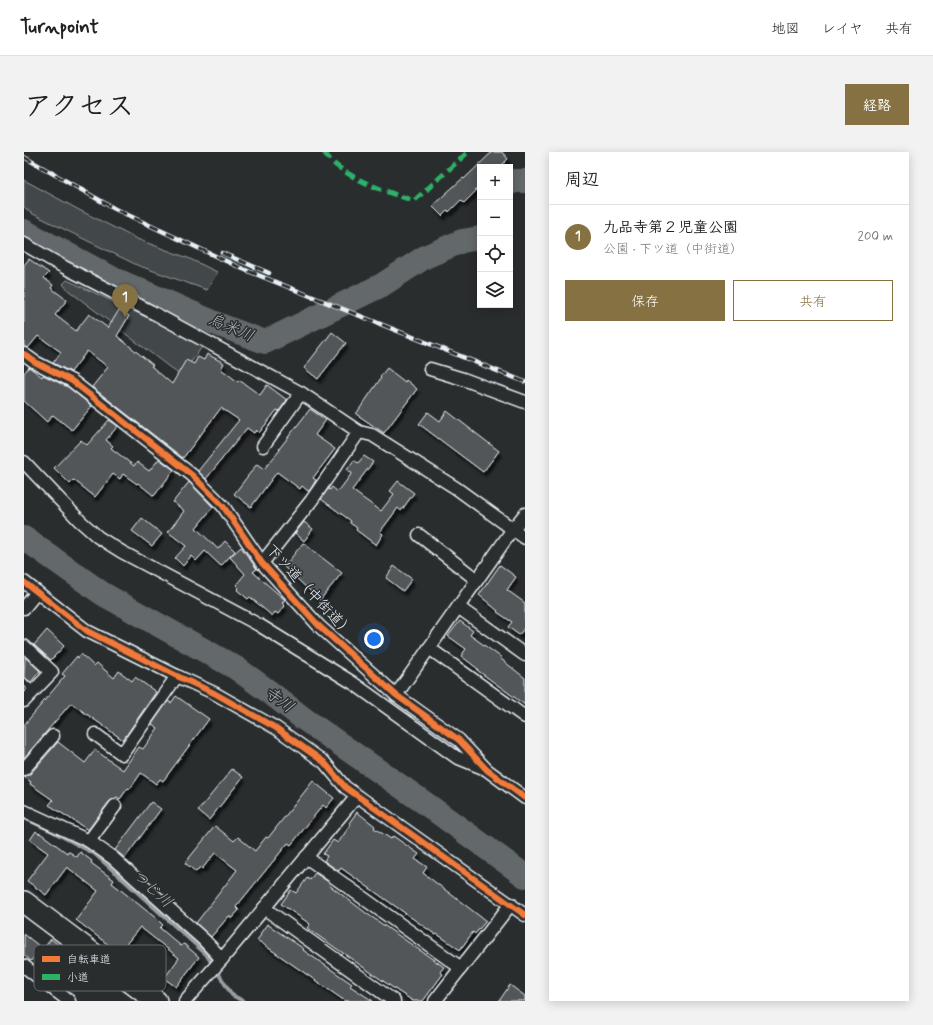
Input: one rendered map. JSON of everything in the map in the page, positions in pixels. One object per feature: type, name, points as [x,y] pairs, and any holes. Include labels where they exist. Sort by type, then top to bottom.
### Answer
[{"type":"highway","points":[[24,902],[83,945]]},
{"type":"highway","points":[[143,991],[156,1001]]},
{"type":"street","points":[[24,244],[64,267],[150,311],[301,393],[359,432],[372,435],[456,488],[525,538]]},
{"type":"street","name":"下ツ道（中街道）","points":[[24,354],[35,362],[72,381],[192,475],[224,506],[262,563],[319,626],[396,695],[459,740],[488,770],[525,798]]},
{"type":"street","points":[[430,369],[463,379],[525,402]]},
{"type":"street","points":[[264,446],[301,393]]},
{"type":"street","points":[[262,563],[311,501],[359,432]]},
{"type":"street","points":[[24,462],[80,521],[98,537],[122,552],[259,625],[353,683],[456,757],[488,770]]},
{"type":"street","points":[[396,695],[525,514]]},
{"type":"street","points":[[419,535],[477,580]]},
{"type":"street","points":[[24,582],[87,631],[214,693],[276,728],[324,762],[345,787],[357,796],[525,914]]},
{"type":"street","points":[[24,608],[37,592]]},
{"type":"street","points":[[458,606],[525,655]]},
{"type":"street","points":[[24,646],[52,672],[24,701]]},
{"type":"street","points":[[429,648],[525,717]]},
{"type":"street","points":[[95,734],[122,754],[177,676]]},
{"type":"street","points":[[24,769],[53,736]]},
{"type":"street","points":[[185,1001],[357,796]]},
{"type":"street","points":[[89,841],[115,806]]},
{"type":"street","points":[[24,811],[89,841],[113,858],[204,940],[216,965]]},
{"type":"street","points":[[306,857],[461,968]]},
{"type":"street","points":[[435,1001],[511,904]]},
{"type":"street","points":[[264,908],[394,1001]]},
{"type":"street","points":[[24,966],[34,974]]},
{"type":"street","points":[[57,991],[69,1001]]},
{"type":"lane","points":[[24,682],[34,691]]},
{"type":"shaded area","points":[[24,180],[137,239],[188,258],[217,272],[207,290],[137,265],[31,213],[24,207]]},
{"type":"shaded area","points":[[67,280],[204,344],[181,376],[68,290],[63,284]]},
{"type":"building","points":[[492,152],[502,152],[508,159],[503,164],[480,164]]},
{"type":"building","points":[[477,166],[476,191],[464,203],[461,200],[449,212],[448,210],[442,216],[432,206],[463,178],[464,179]]},
{"type":"building","points":[[29,259],[49,273],[44,278],[53,285],[51,288],[67,300],[55,315],[76,331],[89,314],[108,328],[119,310],[129,316],[117,336],[153,365],[151,366],[172,384],[186,360],[194,364],[198,357],[204,360],[207,354],[224,363],[221,369],[238,382],[239,380],[260,395],[267,385],[287,400],[259,433],[256,430],[254,433],[247,428],[206,479],[198,471],[239,420],[221,408],[183,458],[92,387],[108,367],[87,351],[71,372],[53,363],[61,352],[38,336],[28,348],[24,347],[24,265]]},
{"type":"building","points":[[332,332],[346,343],[318,379],[304,368]]},
{"type":"building","points":[[29,367],[42,377],[43,375],[68,387],[92,406],[72,430],[53,415],[47,422],[24,401],[24,373]]},
{"type":"building","points":[[387,368],[417,389],[384,433],[356,414]]},
{"type":"building","points":[[310,409],[326,420],[315,435],[335,449],[313,478],[316,480],[310,490],[308,491],[302,486],[300,489],[277,472],[251,507],[234,494],[257,464],[264,469]]},
{"type":"building","points":[[447,411],[499,451],[483,472],[419,424],[428,412],[440,421]]},
{"type":"building","points":[[109,420],[118,426],[106,440],[113,446],[111,448],[134,466],[137,462],[149,471],[159,459],[174,470],[154,496],[138,483],[137,484],[123,474],[120,479],[113,474],[95,497],[74,480],[70,484],[54,468],[81,440],[87,445]]},
{"type":"building","points":[[364,456],[373,462],[352,490],[364,499],[381,511],[394,494],[390,491],[398,481],[414,493],[401,511],[398,508],[380,532],[383,534],[376,545],[356,530],[357,528],[350,523],[351,521],[321,499],[328,489],[330,490],[332,487],[338,492],[352,473],[347,470],[354,460],[358,463]]},
{"type":"building","points":[[189,482],[213,507],[196,528],[218,549],[225,541],[235,551],[221,566],[205,551],[196,561],[191,556],[183,566],[175,558],[186,546],[168,532],[184,511],[173,502]]},
{"type":"building","points":[[142,518],[162,534],[152,546],[132,531]]},
{"type":"building","points":[[304,522],[313,529],[304,541],[295,533]]},
{"type":"building","points":[[303,543],[342,573],[320,600],[284,567]]},
{"type":"building","points":[[241,547],[257,569],[253,572],[285,600],[282,603],[285,606],[278,614],[275,612],[272,616],[250,597],[248,599],[237,590],[239,588],[236,585],[245,574],[230,557]]},
{"type":"building","points":[[500,565],[516,577],[507,590],[525,603],[525,627],[519,635],[508,627],[512,622],[497,612],[498,611],[479,595]]},
{"type":"building","points":[[394,566],[412,579],[403,591],[386,578]]},
{"type":"building","points":[[460,621],[473,631],[470,635],[502,658],[501,659],[525,678],[525,705],[477,670],[478,669],[461,656],[466,649],[448,636]]},
{"type":"building","points":[[47,630],[64,646],[51,660],[34,645]]},
{"type":"building","points":[[81,654],[94,666],[97,663],[114,678],[119,671],[132,681],[135,677],[156,692],[123,740],[71,703],[24,758],[24,725],[65,676],[62,674],[77,656],[78,658]]},
{"type":"building","points":[[25,657],[40,671],[31,682],[24,678]]},
{"type":"building","points":[[176,696],[209,719],[163,781],[160,779],[156,784],[141,773],[130,789],[128,788],[120,799],[117,797],[109,802],[88,830],[49,805],[53,800],[30,784],[31,782],[24,777],[30,774],[58,742],[85,763],[95,750],[123,770],[139,747],[143,749],[158,728],[152,724],[168,701],[171,703]]},
{"type":"building","points":[[232,769],[243,777],[209,820],[198,811]]},
{"type":"building","points":[[313,781],[334,798],[326,808],[323,805],[291,845],[288,843],[236,907],[239,910],[232,918],[229,916],[211,937],[196,923],[237,870],[215,853],[202,869],[200,867],[196,872],[185,863],[215,826],[234,841],[238,837],[255,851],[266,837],[268,838]]},
{"type":"building","points":[[151,802],[161,809],[125,858],[115,850]]},
{"type":"building","points":[[357,812],[375,826],[374,828],[391,839],[393,836],[419,854],[415,859],[427,867],[423,873],[486,921],[475,934],[473,932],[460,950],[437,934],[436,935],[341,868],[339,871],[324,861],[327,856],[323,854],[333,840],[338,843]]},
{"type":"building","points":[[36,831],[67,853],[68,851],[77,857],[80,852],[92,861],[91,863],[114,880],[112,883],[157,919],[163,925],[160,928],[181,946],[184,944],[199,957],[176,987],[166,980],[166,976],[179,958],[166,948],[166,945],[163,945],[140,927],[125,945],[109,945],[76,920],[98,891],[67,867],[46,895],[27,881],[48,853],[30,840]]},
{"type":"building","points":[[315,873],[330,883],[329,885],[366,913],[444,967],[440,972],[443,974],[423,1001],[413,1001],[399,992],[307,928],[310,924],[281,904],[291,890],[296,893],[307,878],[310,880]]},
{"type":"building","points":[[267,924],[304,949],[303,950],[352,984],[350,986],[373,1001],[345,1001],[257,940]]},
{"type":"building","points":[[24,934],[38,945],[34,945],[34,957],[31,961],[24,955]]},
{"type":"building","points":[[51,939],[59,945],[46,945]]},
{"type":"building","points":[[510,985],[525,996],[525,1001],[499,1001]]},
{"type":"waterway","name":"烏米川","points":[[513,182],[525,181]]},
{"type":"waterway","name":"烏米川","points":[[24,231],[112,278],[222,326],[265,342],[382,285],[425,257],[462,241],[477,238]]},
{"type":"waterway","name":"寺川","points":[[24,538],[103,594],[236,668],[304,719],[429,806],[525,876]]},
{"type":"waterway","name":"つじ川","points":[[24,818],[95,854],[206,954],[232,995],[243,1001]]},
{"type":"railway","points":[[24,157],[115,209],[243,269],[525,382]]},
{"type":"railway","points":[[222,253],[269,273]]},
{"type":"marked path","points":[[324,152],[335,165],[355,177],[414,201],[468,152]]},
{"type":"cycle path","points":[[24,354],[35,362],[72,381],[192,475],[223,506],[262,563],[319,626],[396,695],[459,740],[487,770],[525,798]]},
{"type":"cycle path","points":[[24,582],[87,631],[214,693],[276,728],[324,762],[345,787],[525,915]]},
{"type":"place","name":"九品寺第２児童公園","points":[[125,317]]}]
